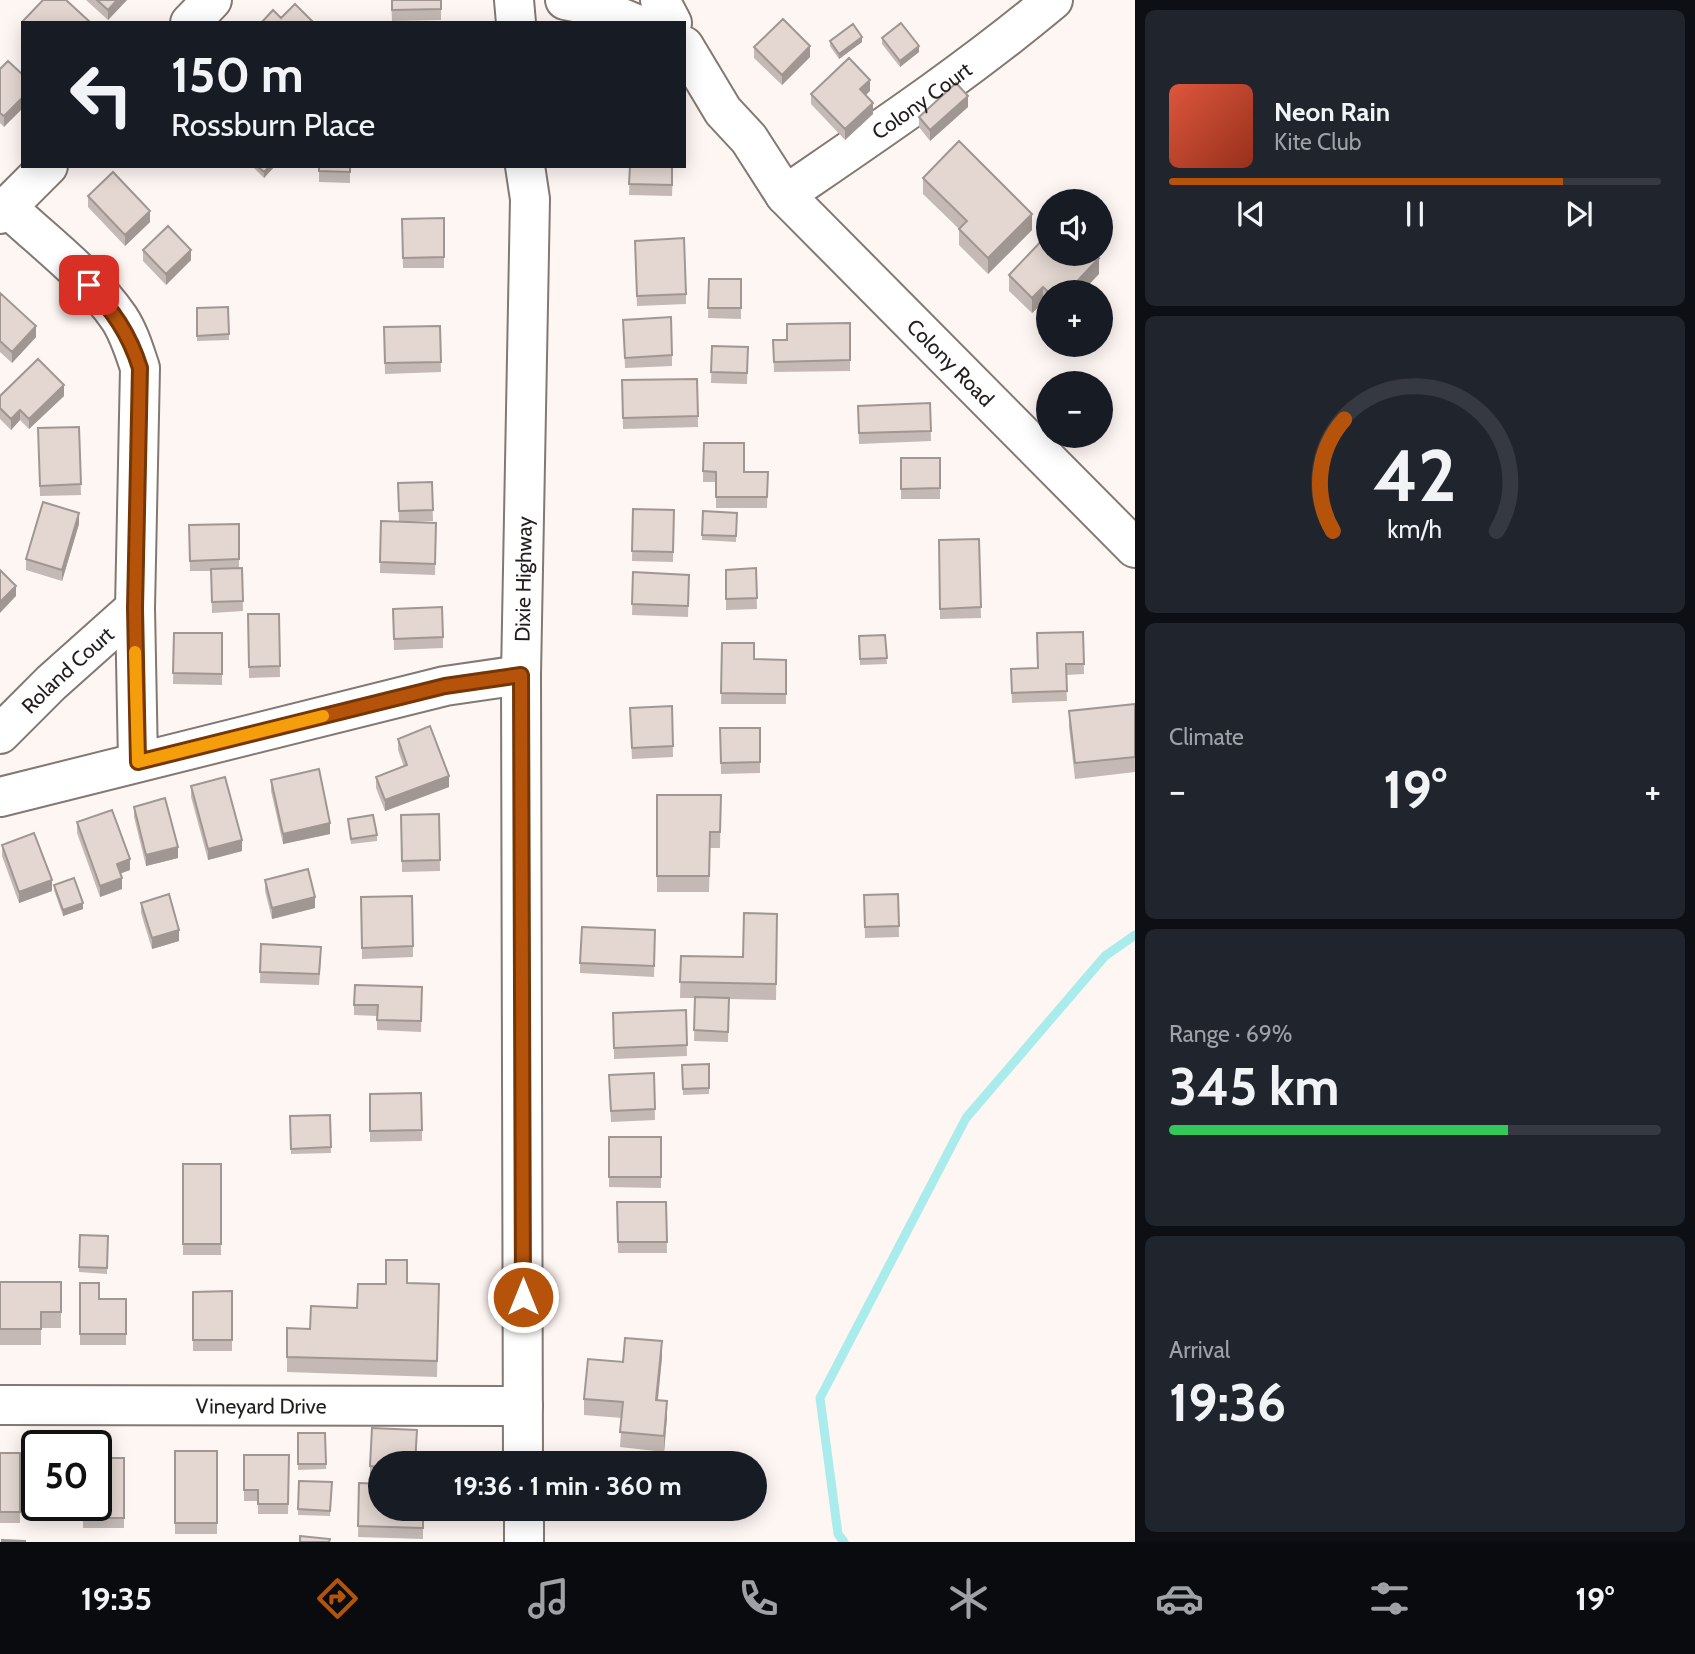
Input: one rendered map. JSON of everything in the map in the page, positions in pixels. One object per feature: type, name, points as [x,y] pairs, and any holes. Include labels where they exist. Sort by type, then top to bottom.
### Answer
[{"type":"street","points":[[192,21],[212,0]]},
{"type":"street","points":[[514,0],[516,21]]},
{"type":"street","points":[[660,0],[671,21]]},
{"type":"street","name":"Colony Court","points":[[779,183],[947,84],[1053,0]]},
{"type":"street","points":[[584,7],[628,21]]},
{"type":"street","name":"Colony Road","points":[[686,49],[723,111],[779,183]]},
{"type":"street","name":"Colony Road","points":[[686,81],[706,114],[744,153],[779,183],[1135,548]]},
{"type":"street","points":[[4,211],[46,168]]},
{"type":"street","name":"Dixie Highway","points":[[523,1451],[521,675],[530,177]]},
{"type":"street","name":"Roland Court","points":[[4,211],[89,285],[118,317],[131,340],[140,368],[135,608],[138,762]]},
{"type":"street","name":"Roland Court","points":[[0,734],[51,683],[135,608]]},
{"type":"street","points":[[0,797],[445,686],[521,675]]},
{"type":"street","name":"Vineyard Drive","points":[[0,1405],[523,1405]]},
{"type":"street","points":[[524,1521],[524,1542]]},
{"type":"building","points":[[43,0],[66,0],[89,21],[23,21]]},
{"type":"building","points":[[97,0],[117,0],[108,10]]},
{"type":"building","points":[[392,0],[441,0],[441,9],[392,10]]},
{"type":"building","points":[[295,4],[312,21],[263,21],[273,10],[281,18]]},
{"type":"building","points":[[783,19],[810,46],[782,75],[754,47]]},
{"type":"building","points":[[901,23],[919,46],[900,61],[882,38]]},
{"type":"building","points":[[853,24],[862,37],[839,54],[830,41]]},
{"type":"building","points":[[849,58],[870,80],[860,89],[873,103],[845,129],[811,94]]},
{"type":"building","points":[[8,61],[21,73],[21,99],[4,116],[0,113],[0,69]]},
{"type":"building","points":[[956,83],[968,96],[930,130],[919,117]]},
{"type":"building","points":[[959,141],[1032,214],[988,258],[959,229],[967,221],[923,178]]},
{"type":"building","points":[[319,168],[350,168],[350,172],[319,171]]},
{"type":"building","points":[[630,168],[672,168],[672,185],[629,184]]},
{"type":"building","points":[[113,172],[150,211],[125,235],[88,196]]},
{"type":"building","points":[[444,218],[444,257],[403,258],[402,219]]},
{"type":"building","points":[[168,226],[191,250],[166,274],[143,250]]},
{"type":"building","points":[[684,238],[686,294],[637,296],[635,241]]},
{"type":"building","points":[[1036,247],[1036,266],[1091,266],[1078,280],[1036,280],[1036,294],[1032,298],[1009,275]]},
{"type":"building","points":[[709,279],[741,279],[741,308],[708,308]]},
{"type":"building","points":[[0,293],[36,326],[12,352],[0,341]]},
{"type":"building","points":[[228,307],[229,334],[197,336],[197,308]]},
{"type":"building","points":[[671,317],[672,355],[625,358],[623,320]]},
{"type":"building","points":[[850,323],[850,360],[774,362],[773,340],[787,340],[787,324]]},
{"type":"building","points":[[440,326],[441,362],[385,363],[384,327]]},
{"type":"building","points":[[712,346],[748,347],[747,373],[711,372]]},
{"type":"building","points":[[38,359],[64,385],[29,419],[20,410],[11,419],[0,408],[0,396]]},
{"type":"building","points":[[697,379],[698,416],[623,418],[622,380]]},
{"type":"building","points":[[930,403],[931,431],[859,433],[858,406]]},
{"type":"building","points":[[79,427],[81,484],[40,486],[38,428]]},
{"type":"building","points":[[704,443],[744,443],[744,472],[768,472],[767,497],[716,497],[716,472],[703,471]]},
{"type":"building","points":[[901,458],[940,458],[940,488],[901,489]]},
{"type":"building","points":[[432,482],[433,510],[399,511],[398,483]]},
{"type":"building","points":[[43,502],[79,513],[62,570],[26,559]]},
{"type":"building","points":[[633,509],[674,510],[673,552],[632,551]]},
{"type":"building","points":[[703,511],[737,513],[736,536],[702,535]]},
{"type":"building","points":[[381,521],[436,523],[435,564],[380,562]]},
{"type":"building","points":[[239,524],[239,559],[190,561],[189,525]]},
{"type":"building","points":[[979,539],[981,607],[940,609],[939,540]]},
{"type":"building","points":[[242,568],[243,601],[212,602],[211,569]]},
{"type":"building","points":[[756,568],[757,598],[726,599],[726,570]]},
{"type":"building","points":[[0,570],[16,586],[0,602]]},
{"type":"building","points":[[633,572],[689,575],[688,606],[632,604]]},
{"type":"building","points":[[442,607],[443,637],[394,639],[393,609]]},
{"type":"building","points":[[248,614],[279,614],[280,666],[249,667]]},
{"type":"building","points":[[1083,632],[1084,664],[1066,664],[1067,691],[1012,693],[1011,669],[1038,668],[1037,633]]},
{"type":"building","points":[[174,633],[222,633],[222,674],[173,673]]},
{"type":"building","points":[[885,635],[887,658],[860,659],[859,636]]},
{"type":"building","points":[[722,643],[754,643],[754,659],[786,660],[786,694],[721,693]]},
{"type":"building","points":[[1135,704],[1135,757],[1075,763],[1069,711]]},
{"type":"building","points":[[672,706],[673,746],[632,748],[630,708]]},
{"type":"building","points":[[430,726],[449,776],[385,800],[376,777],[407,765],[398,739]]},
{"type":"building","points":[[720,728],[760,728],[760,762],[721,763]]},
{"type":"building","points":[[319,769],[330,823],[283,834],[271,780]]},
{"type":"building","points":[[225,777],[242,840],[208,849],[191,786]]},
{"type":"building","points":[[657,795],[721,795],[720,832],[710,832],[709,876],[657,876]]},
{"type":"building","points":[[165,798],[178,847],[146,855],[134,807]]},
{"type":"building","points":[[112,810],[130,859],[117,864],[122,878],[100,886],[77,822]]},
{"type":"building","points":[[439,814],[440,860],[402,861],[401,815]]},
{"type":"building","points":[[373,815],[377,835],[351,839],[348,819]]},
{"type":"building","points":[[34,833],[52,880],[19,892],[2,845]]},
{"type":"building","points":[[308,869],[315,897],[272,908],[265,880]]},
{"type":"building","points":[[74,878],[83,903],[63,910],[54,885]]},
{"type":"building","points":[[169,894],[179,930],[152,938],[141,903]]},
{"type":"building","points":[[898,894],[899,926],[865,927],[864,895]]},
{"type":"building","points":[[412,896],[413,946],[362,948],[361,897]]},
{"type":"building","points":[[744,913],[777,914],[776,984],[680,982],[681,956],[743,957]]},
{"type":"building","points":[[582,927],[655,930],[654,966],[580,963]]},
{"type":"building","points":[[261,944],[321,947],[319,974],[260,972]]},
{"type":"building","points":[[355,985],[422,987],[421,1021],[377,1020],[378,1005],[354,1005]]},
{"type":"building","points":[[695,997],[729,998],[728,1032],[694,1030]]},
{"type":"building","points":[[686,1010],[687,1045],[614,1048],[613,1013]]},
{"type":"building","points":[[709,1064],[709,1088],[683,1089],[682,1065]]},
{"type":"building","points":[[654,1073],[655,1109],[611,1111],[609,1075]]},
{"type":"building","points":[[421,1093],[422,1130],[370,1131],[370,1094]]},
{"type":"building","points":[[330,1115],[331,1147],[291,1149],[290,1116]]},
{"type":"building","points":[[609,1137],[661,1137],[661,1177],[609,1177]]},
{"type":"building","points":[[183,1164],[221,1164],[221,1244],[183,1244]]},
{"type":"building","points":[[617,1202],[666,1202],[667,1242],[618,1242]]},
{"type":"building","points":[[80,1235],[108,1236],[107,1268],[79,1267]]},
{"type":"building","points":[[386,1260],[407,1260],[407,1283],[439,1284],[437,1361],[287,1357],[287,1328],[310,1329],[311,1306],[357,1308],[358,1284],[386,1284]]},
{"type":"building","points":[[0,1282],[61,1282],[61,1312],[41,1312],[41,1329],[0,1329]]},
{"type":"building","points":[[80,1283],[99,1283],[99,1299],[126,1299],[126,1334],[80,1334]]},
{"type":"building","points":[[232,1291],[232,1340],[193,1340],[193,1292]]},
{"type":"building","points":[[625,1338],[662,1341],[656,1400],[667,1401],[664,1436],[620,1432],[623,1402],[584,1399],[588,1359],[623,1362]]},
{"type":"building","points":[[372,1428],[417,1430],[416,1451],[371,1451]]},
{"type":"building","points":[[298,1433],[325,1433],[326,1464],[298,1464]]},
{"type":"building","points":[[175,1451],[217,1451],[217,1523],[175,1523]]},
{"type":"building","points":[[0,1453],[20,1453],[20,1512],[0,1512]]},
{"type":"building","points":[[244,1455],[289,1455],[288,1504],[258,1504],[258,1490],[244,1490]]},
{"type":"building","points":[[112,1458],[124,1458],[124,1518],[112,1518]]},
{"type":"building","points":[[299,1481],[332,1482],[330,1511],[298,1509]]},
{"type":"building","points":[[359,1483],[368,1483],[368,1521],[423,1521],[423,1528],[358,1526]]},
{"type":"building","points":[[300,1536],[330,1539],[329,1542],[300,1542]]},
{"type":"building","points":[[25,1541],[25,1542],[2,1542]]},
{"type":"waterway","points":[[844,1542],[838,1534],[820,1398],[966,1118],[1105,956],[1135,935]]},
{"type":"slow traffic","points":[[135,652],[138,762],[323,716]]},
{"type":"route","points":[[89,285],[118,317],[131,340],[140,368],[135,608],[138,762],[445,686],[521,675],[523,1297]]}]
